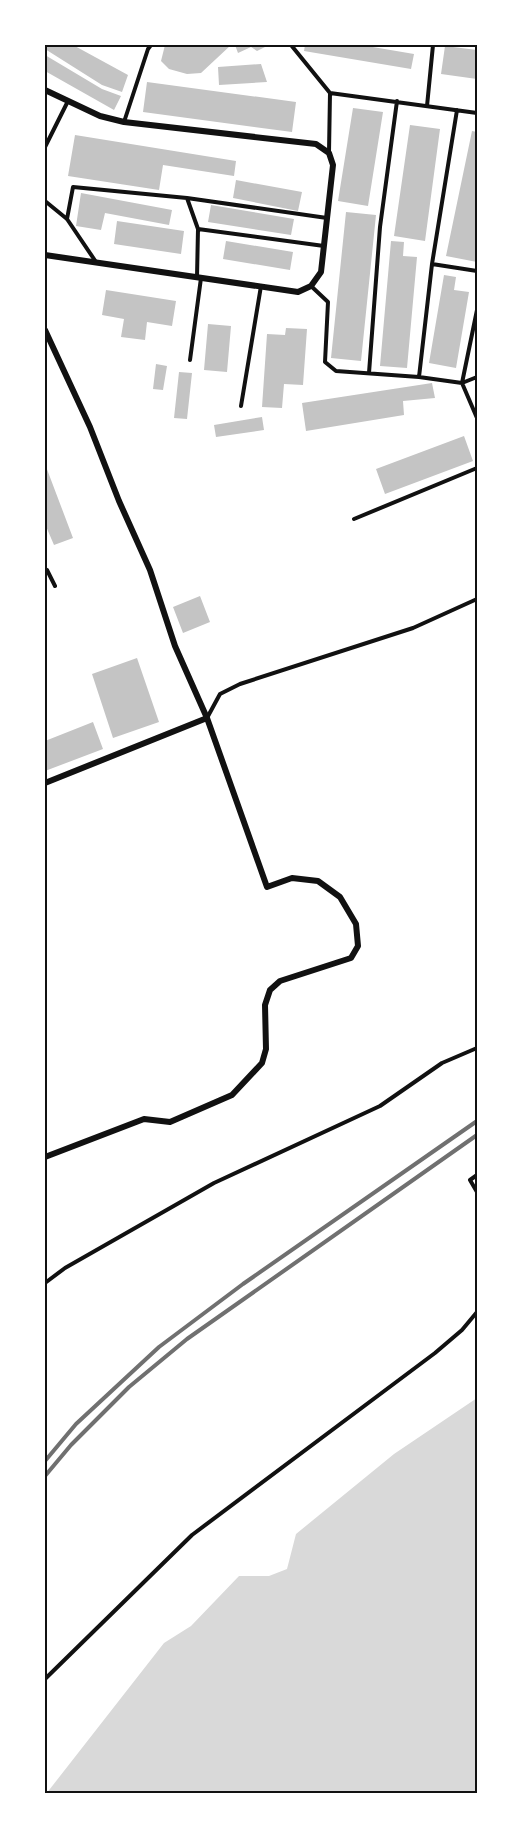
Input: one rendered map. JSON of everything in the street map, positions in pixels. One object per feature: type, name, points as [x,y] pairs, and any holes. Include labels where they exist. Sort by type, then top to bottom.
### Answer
[{"type":"street","points":[[45,90],[100,116],[124,122],[316,144],[329,153],[333,165],[321,272],[311,286],[298,292],[45,255]]},
{"type":"street","points":[[45,330],[90,427],[119,501],[150,570],[175,646],[207,718],[267,887],[292,878],[318,881],[340,897],[356,924],[358,946],[351,958],[280,981],[270,990],[265,1005],[266,1049],[262,1063],[232,1095],[170,1122],[144,1119],[45,1157]]},
{"type":"street","points":[[45,783],[207,718]]},
{"type":"lane","points":[[124,122],[151,45]]},
{"type":"lane","points":[[291,45],[330,93],[329,153]]},
{"type":"lane","points":[[427,106],[433,45]]},
{"type":"lane","points":[[330,93],[477,113]]},
{"type":"lane","points":[[45,147],[68,101]]},
{"type":"lane","points":[[369,373],[380,227],[397,101]]},
{"type":"lane","points":[[419,377],[432,264],[457,110]]},
{"type":"lane","points":[[68,219],[73,187],[187,198],[327,218]]},
{"type":"lane","points":[[187,198],[198,229],[199,277],[190,360]]},
{"type":"lane","points":[[45,201],[68,219],[96,262]]},
{"type":"lane","points":[[198,229],[324,246]]},
{"type":"lane","points":[[432,264],[477,271]]},
{"type":"lane","points":[[241,406],[261,286]]},
{"type":"lane","points":[[311,286],[328,302],[325,362],[336,371],[419,377],[462,383],[477,376]]},
{"type":"lane","points":[[477,310],[462,383],[477,418]]},
{"type":"lane","points":[[354,519],[477,468]]},
{"type":"lane","points":[[45,568],[55,586]]},
{"type":"lane","points":[[207,718],[220,694],[240,684],[413,627],[477,600]]},
{"type":"lane","points":[[45,1283],[65,1268],[214,1183],[380,1106],[442,1063],[477,1048]]},
{"type":"lane","points":[[477,1175],[470,1180],[477,1192]]},
{"type":"lane","points":[[45,1679],[192,1535],[435,1353],[462,1330],[477,1312]]},
{"type":"shaded area","points":[[477,1398],[477,1794],[46,1794],[164,1643],[191,1626],[239,1576],[269,1576],[287,1569],[296,1534],[394,1454]]},
{"type":"building","points":[[45,45],[73,45],[128,75],[122,92],[102,85],[45,49]]},
{"type":"building","points":[[165,45],[231,45],[201,73],[187,74],[169,69],[161,61]]},
{"type":"building","points":[[235,45],[269,45],[257,51],[251,47],[238,53]]},
{"type":"building","points":[[305,45],[361,45],[414,54],[411,69],[304,51]]},
{"type":"building","points":[[445,46],[477,50],[477,79],[441,74]]},
{"type":"building","points":[[45,55],[102,89],[121,96],[114,110],[45,71]]},
{"type":"building","points":[[261,64],[267,82],[219,85],[218,67]]},
{"type":"building","points":[[147,82],[296,102],[292,132],[143,112]]},
{"type":"building","points":[[353,108],[383,112],[368,206],[338,201]]},
{"type":"building","points":[[410,125],[440,129],[425,241],[394,236]]},
{"type":"building","points":[[472,131],[477,132],[477,262],[446,256]]},
{"type":"building","points":[[75,135],[236,161],[234,176],[163,165],[159,190],[68,176]]},
{"type":"building","points":[[236,180],[302,192],[298,211],[233,198]]},
{"type":"building","points":[[81,193],[172,210],[169,225],[105,213],[101,230],[76,226]]},
{"type":"building","points":[[211,205],[294,219],[291,235],[208,222]]},
{"type":"building","points":[[346,212],[376,215],[361,361],[331,358]]},
{"type":"building","points":[[117,221],[184,231],[181,254],[114,244]]},
{"type":"building","points":[[226,241],[293,252],[290,270],[223,259]]},
{"type":"building","points":[[391,241],[404,242],[403,256],[417,257],[407,368],[380,366]]},
{"type":"building","points":[[444,275],[456,277],[454,290],[469,292],[456,368],[429,363]]},
{"type":"building","points":[[106,290],[176,301],[172,326],[147,322],[145,340],[121,337],[124,319],[102,315]]},
{"type":"building","points":[[208,324],[231,326],[227,372],[204,370]]},
{"type":"building","points":[[286,328],[307,329],[303,385],[284,384],[282,408],[262,407],[267,334],[285,335]]},
{"type":"building","points":[[156,364],[167,366],[163,390],[153,389]]},
{"type":"building","points":[[179,372],[192,373],[187,419],[174,418]]},
{"type":"building","points":[[432,383],[435,398],[403,401],[404,415],[306,431],[302,403]]},
{"type":"building","points":[[262,417],[264,430],[216,437],[214,425]]},
{"type":"building","points":[[464,436],[473,461],[385,494],[376,469]]},
{"type":"building","points":[[45,464],[73,538],[54,545],[45,524]]},
{"type":"building","points":[[200,596],[210,622],[183,633],[173,607]]},
{"type":"building","points":[[137,658],[159,722],[113,738],[92,674]]},
{"type":"building","points":[[93,722],[103,749],[45,771],[45,741]]},
{"type":"railway","points":[[45,1461],[76,1424],[159,1347],[243,1284],[477,1121]]},
{"type":"railway","points":[[45,1476],[71,1445],[129,1387],[187,1339],[477,1135]]}]
